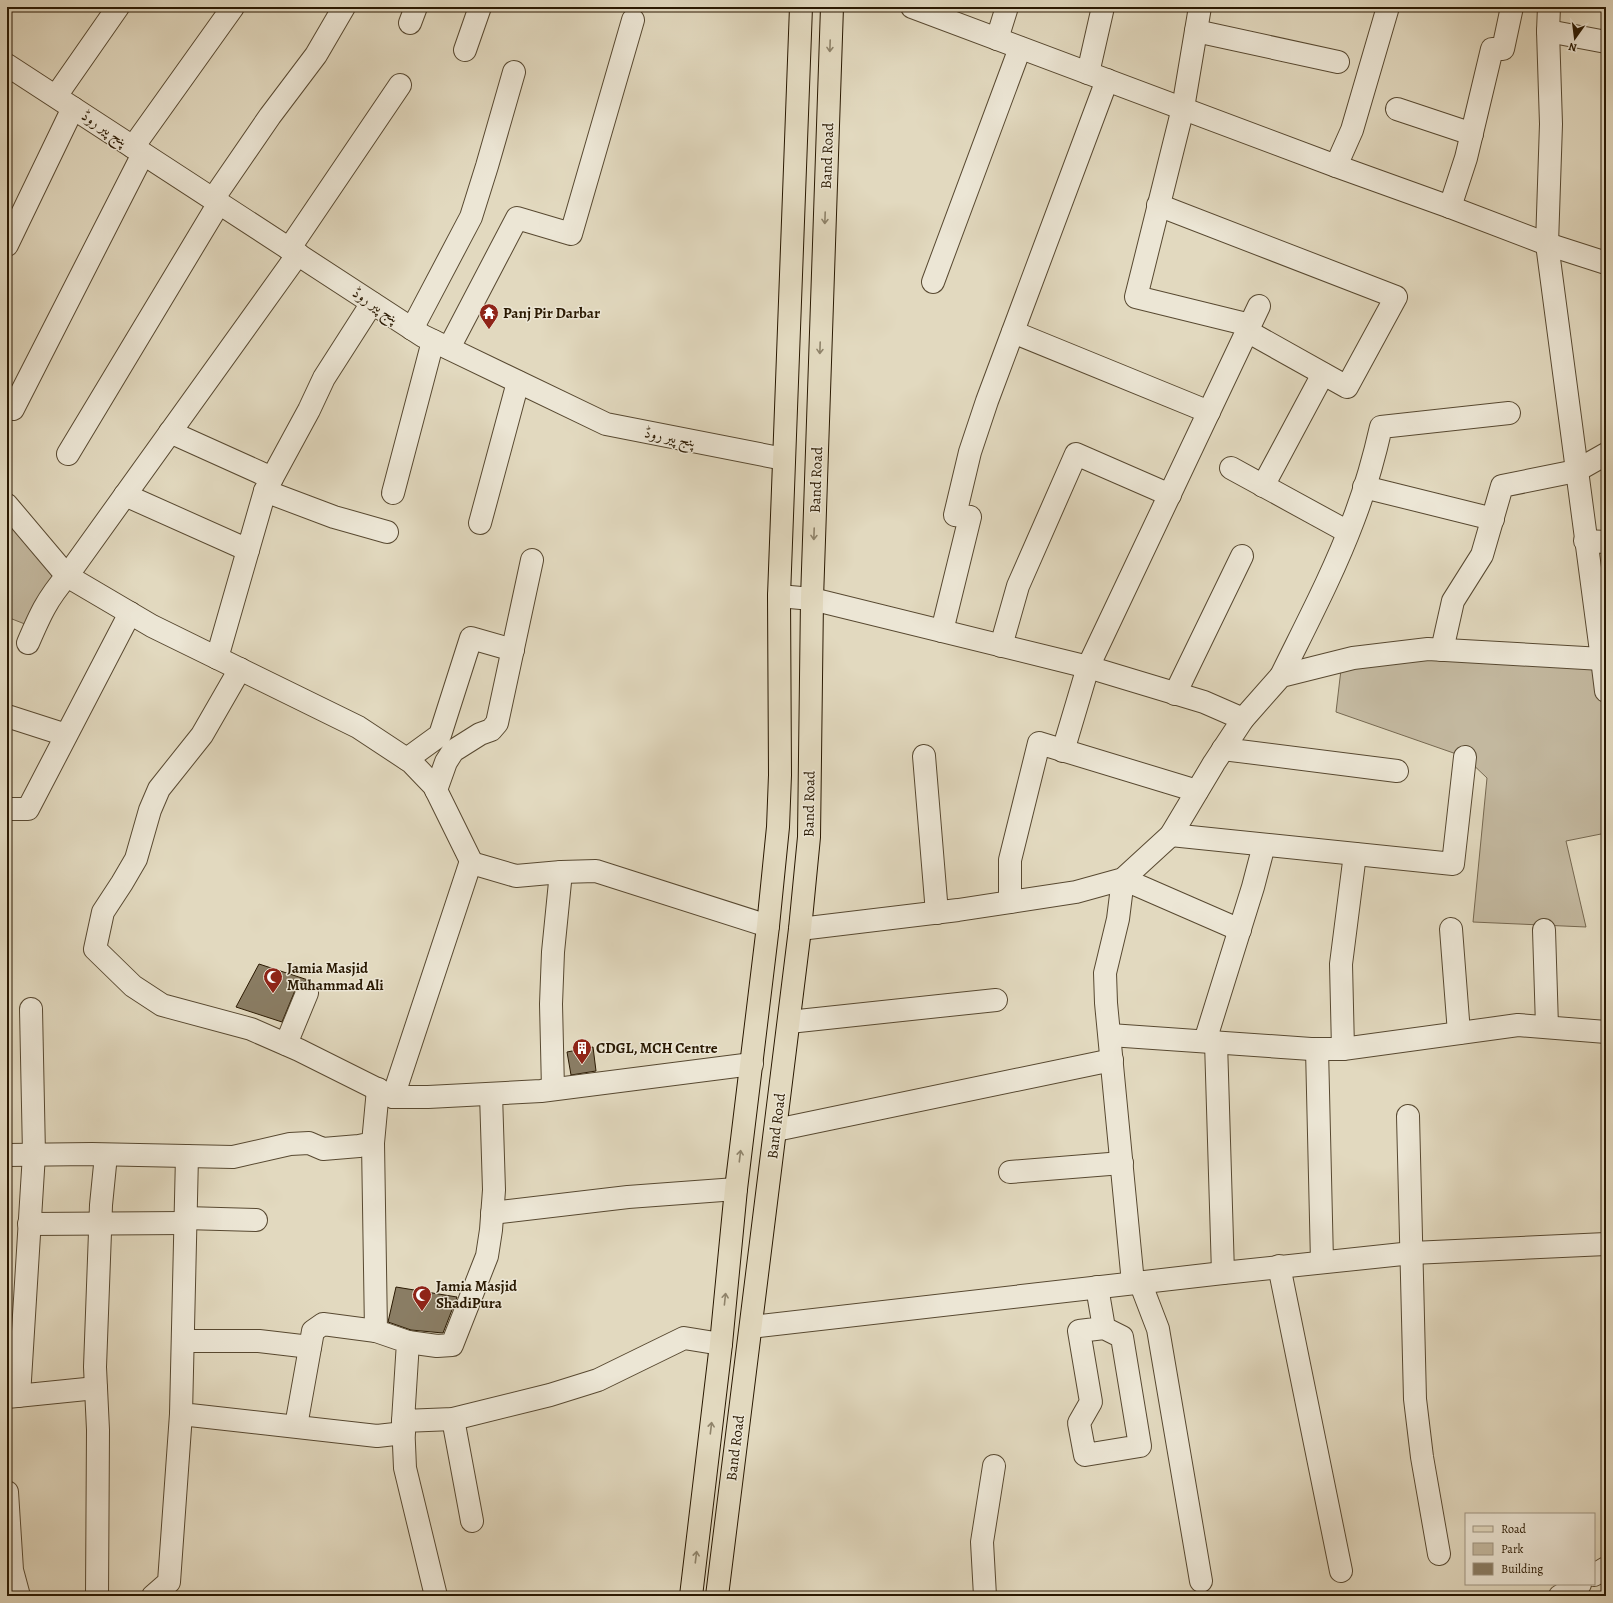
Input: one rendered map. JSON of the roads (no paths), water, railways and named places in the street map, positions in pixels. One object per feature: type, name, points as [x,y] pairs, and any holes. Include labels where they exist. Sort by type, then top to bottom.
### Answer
[{"type":"main road","name":"Band Road","points":[[691,1596],[721,1344],[736,1189],[752,1064],[778,827],[780,775],[779,596],[801,7]]},
{"type":"main road","name":"Band Road","points":[[717,1596],[776,1130],[800,929],[809,838],[812,599],[832,7]]},
{"type":"street","points":[[7,245],[64,102],[118,7]]},
{"type":"street","points":[[13,409],[138,150],[233,7]]},
{"type":"street","points":[[68,454],[216,201],[270,116],[316,55],[344,7]]},
{"type":"street","points":[[465,50],[480,7]]},
{"type":"street","points":[[912,7],[1547,244],[1606,263]]},
{"type":"street","points":[[997,39],[1007,7]]},
{"type":"street","points":[[942,631],[970,518],[954,515],[973,445],[987,401],[1013,332],[1098,77],[1103,7]]},
{"type":"street","points":[[1158,205],[1396,297],[1347,388],[1249,328],[1136,297],[1158,205],[1182,108],[1200,7]]},
{"type":"street","points":[[1336,166],[1352,130],[1388,7]]},
{"type":"street","points":[[1450,207],[1466,158],[1492,49],[1502,49],[1512,7]]},
{"type":"street","points":[[1549,7],[1548,31],[1551,124],[1547,244],[1576,471],[1596,542],[1602,659],[1606,691]]},
{"type":"street","points":[[393,494],[441,345],[517,218],[571,234],[633,20]]},
{"type":"street","points":[[1196,31],[1338,62]]},
{"type":"street","points":[[1548,31],[1606,42]]},
{"type":"street","points":[[933,282],[1020,48]]},
{"type":"street","name":"پنج پیر روڈ","points":[[7,65],[412,329],[441,345],[606,424],[784,459]]},
{"type":"street","points":[[412,329],[471,217],[514,72]]},
{"type":"street","points":[[28,643],[39,616],[52,594],[67,576],[170,432],[294,252],[400,85]]},
{"type":"street","points":[[1397,109],[1472,134]]},
{"type":"street","points":[[217,658],[248,550],[269,485],[309,410],[324,378],[372,303]]},
{"type":"street","points":[[1063,751],[1088,667],[1259,306]]},
{"type":"street","points":[[1013,332],[1209,412]]},
{"type":"street","points":[[1263,486],[1322,374]]},
{"type":"street","points":[[480,523],[518,382]]},
{"type":"street","points":[[800,929],[938,913],[1076,892],[1123,879],[1171,835],[1243,719],[1281,676],[1316,606],[1348,532],[1372,466],[1381,427],[1509,413]]},
{"type":"street","points":[[170,432],[269,485],[334,517],[387,532]]},
{"type":"street","points":[[1001,646],[1018,586],[1076,454],[1170,495]]},
{"type":"street","points":[[1442,650],[1453,601],[1482,555],[1502,486],[1576,471],[1606,454]]},
{"type":"street","points":[[1232,468],[1348,532]]},
{"type":"street","points":[[1364,487],[1493,519]]},
{"type":"street","points":[[125,495],[248,550]]},
{"type":"street","points":[[7,505],[67,576],[152,626],[358,726],[407,759],[434,786],[471,861],[475,864],[516,876],[596,870],[768,926]]},
{"type":"street","points":[[1175,694],[1242,556]]},
{"type":"street","points":[[436,790],[446,762],[453,750],[480,734],[491,730],[497,723],[532,560]]},
{"type":"street","points":[[779,596],[812,599],[1088,667],[1204,702],[1243,719]]},
{"type":"street","points":[[7,809],[28,809],[130,613]]},
{"type":"street","points":[[407,759],[440,735],[470,638],[513,650]]},
{"type":"street","points":[[1281,676],[1353,658],[1428,649],[1602,659]]},
{"type":"street","points":[[240,669],[202,735],[159,789],[150,810],[136,859],[103,912],[95,949],[133,986],[162,1005],[251,1029],[286,1044],[385,1093],[428,1098],[491,1094],[553,1089],[752,1064]]},
{"type":"street","points":[[7,716],[66,735]]},
{"type":"street","points":[[1010,902],[1010,860],[1039,744],[1197,791]]},
{"type":"street","points":[[1223,749],[1398,771]]},
{"type":"street","points":[[924,756],[938,913]]},
{"type":"street","points":[[1171,835],[1453,864],[1465,757]]},
{"type":"street","points":[[1222,1273],[1210,1042],[1264,845]]},
{"type":"street","points":[[1343,1049],[1341,964],[1355,854]]},
{"type":"street","points":[[376,1331],[373,1143],[385,1093],[471,861]]},
{"type":"street","points":[[553,1089],[551,1004],[553,952],[561,872]]},
{"type":"street","points":[[1123,879],[1240,930]]},
{"type":"street","points":[[1123,879],[1118,919],[1105,972],[1122,1163],[1137,1282],[1158,1329],[1202,1581]]},
{"type":"street","points":[[1451,929],[1459,1033]]},
{"type":"street","points":[[1544,930],[1546,1026]]},
{"type":"street","points":[[286,1044],[307,993]]},
{"type":"street","points":[[789,1022],[996,1000]]},
{"type":"street","points":[[31,1009],[34,1154],[13,1396],[96,1388]]},
{"type":"street","points":[[1110,1035],[1317,1049],[1343,1049],[1518,1025],[1546,1026],[1606,1032]]},
{"type":"street","points":[[1317,1049],[1322,1262]]},
{"type":"street","points":[[776,1130],[1112,1060]]},
{"type":"street","points":[[296,1426],[313,1331],[323,1324],[376,1331],[408,1342],[437,1346],[452,1345],[487,1256],[494,1190],[491,1094]]},
{"type":"street","points":[[1408,1116],[1415,1399],[1422,1457],[1439,1554]]},
{"type":"street","points":[[7,1155],[34,1154],[233,1157],[290,1144],[309,1143],[323,1149],[359,1146],[373,1143]]},
{"type":"street","points":[[92,1596],[98,1430],[96,1359],[101,1223],[106,1155]]},
{"type":"street","points":[[153,1596],[169,1582],[181,1414],[187,1156]]},
{"type":"street","points":[[1010,1172],[1122,1163]]},
{"type":"street","points":[[492,1212],[628,1197],[736,1189]]},
{"type":"street","points":[[29,1224],[256,1220]]},
{"type":"street","points":[[751,1328],[1279,1266],[1412,1253],[1606,1244]]},
{"type":"street","points":[[1279,1266],[1341,1571]]},
{"type":"street","points":[[1097,1287],[1104,1328]]},
{"type":"street","points":[[1104,1328],[1122,1337],[1140,1446],[1085,1455],[1079,1423],[1091,1402],[1079,1331],[1104,1328]]},
{"type":"street","points":[[181,1414],[377,1436],[404,1427],[453,1419],[550,1395],[598,1380],[684,1338],[721,1344]]},
{"type":"street","points":[[183,1341],[259,1341],[310,1347]]},
{"type":"street","points":[[408,1342],[404,1427],[405,1468],[436,1596]]},
{"type":"street","points":[[453,1419],[472,1521]]},
{"type":"street","points":[[985,1596],[982,1542],[994,1466]]},
{"type":"street","points":[[7,1492],[9,1548],[12,1570],[19,1596]]},
{"type":"street","points":[[1595,1574],[1606,1568]]},
{"type":"street","points":[[1560,1596],[1578,1585]]},
{"type":"place","name":"Panj Pir Darbar","points":[[489,330]]},
{"type":"place","name":"Jamia Masjid Muhammad Ali","points":[[273,994]]},
{"type":"place","name":"CDGL, MCH Centre","points":[[582,1065]]},
{"type":"place","name":"Jamia Masjid ShadiPura","points":[[422,1312]]}]
